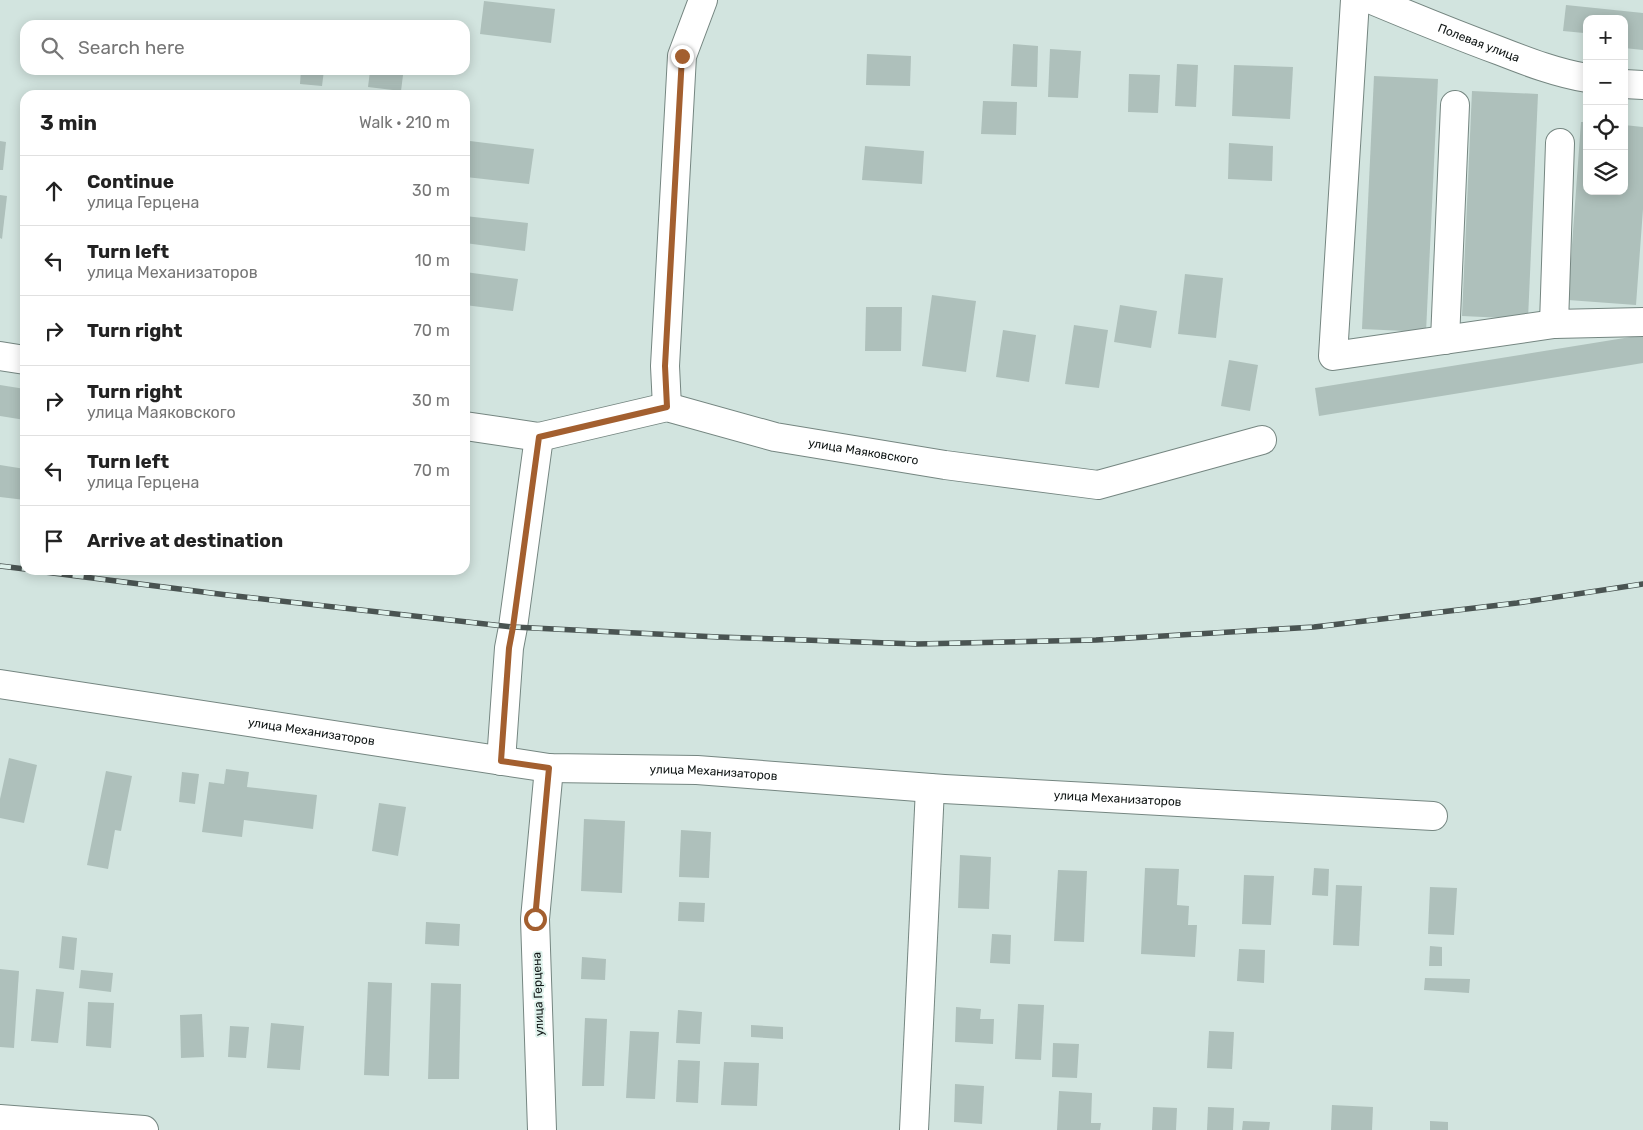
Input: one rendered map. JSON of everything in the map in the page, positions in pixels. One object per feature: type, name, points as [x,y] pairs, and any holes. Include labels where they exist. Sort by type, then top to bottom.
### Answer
[{"type":"street","points":[[667,407],[665,366],[682,56],[703,0]]},
{"type":"street","points":[[1355,0],[1333,356],[1554,324],[1643,322]]},
{"type":"street","name":"Полевая улица","points":[[1372,0],[1427,11],[1564,74],[1583,77]]},
{"type":"street","points":[[1628,84],[1643,85]]},
{"type":"street","points":[[1445,340],[1455,105]]},
{"type":"street","points":[[1554,324],[1560,143]]},
{"type":"street","points":[[0,356],[20,359]]},
{"type":"street","name":"улица Маяковского","points":[[470,427],[539,437],[667,407],[775,437],[945,465],[1098,485],[1262,440]]},
{"type":"street","points":[[501,761],[509,648],[539,437]]},
{"type":"street","name":"улица Механизаторов","points":[[0,684],[549,768],[697,770],[930,788],[1433,816]]},
{"type":"street","name":"улица Герцена","points":[[542,1130],[535,919],[549,768]]},
{"type":"street","points":[[914,1130],[930,788]]},
{"type":"street","points":[[0,1119],[144,1130]]},
{"type":"building","points":[[484,1],[555,9],[551,43],[480,34]]},
{"type":"building","points":[[1566,5],[1643,13],[1643,50],[1628,48],[1628,15],[1583,15],[1583,33],[1563,31]]},
{"type":"building","points":[[1013,44],[1038,46],[1037,87],[1011,86]]},
{"type":"building","points":[[1050,49],[1081,51],[1078,98],[1048,97]]},
{"type":"building","points":[[867,54],[911,56],[910,86],[866,85]]},
{"type":"building","points":[[1177,64],[1198,65],[1196,107],[1175,106]]},
{"type":"building","points":[[1234,65],[1293,67],[1290,119],[1232,116]]},
{"type":"building","points":[[1129,74],[1160,75],[1158,113],[1128,112]]},
{"type":"building","points":[[301,75],[323,75],[322,86],[300,84]]},
{"type":"building","points":[[370,75],[403,75],[401,90],[368,87]]},
{"type":"building","points":[[1374,76],[1438,79],[1426,332],[1362,329]]},
{"type":"building","points":[[1472,91],[1538,94],[1528,319],[1462,316]]},
{"type":"building","points":[[983,101],[1017,102],[1016,135],[981,134]]},
{"type":"building","points":[[1581,122],[1583,122],[1583,195],[1628,195],[1628,125],[1643,127],[1643,209],[1636,305],[1568,300]]},
{"type":"building","points":[[0,141],[6,142],[3,170],[0,170]]},
{"type":"building","points":[[470,141],[534,149],[529,184],[470,177]]},
{"type":"building","points":[[1229,143],[1273,146],[1272,181],[1228,179]]},
{"type":"building","points":[[865,146],[924,151],[922,184],[862,180]]},
{"type":"building","points":[[0,195],[7,196],[2,239],[0,238]]},
{"type":"building","points":[[470,217],[528,223],[525,251],[470,244]]},
{"type":"building","points":[[470,273],[518,279],[513,311],[470,306]]},
{"type":"building","points":[[1185,274],[1223,278],[1216,338],[1178,334]]},
{"type":"building","points":[[932,295],[976,301],[966,372],[922,366]]},
{"type":"building","points":[[1120,305],[1157,311],[1151,348],[1114,342]]},
{"type":"building","points":[[866,307],[902,307],[901,351],[865,351]]},
{"type":"building","points":[[1074,325],[1108,330],[1099,388],[1065,384]]},
{"type":"building","points":[[1003,330],[1036,335],[1029,382],[996,377]]},
{"type":"building","points":[[1643,335],[1643,363],[1319,416],[1315,388]]},
{"type":"building","points":[[1229,360],[1258,365],[1250,411],[1221,406]]},
{"type":"building","points":[[0,385],[20,388],[20,419],[0,416]]},
{"type":"building","points":[[0,465],[20,468],[20,499],[0,497]]},
{"type":"building","points":[[9,758],[37,765],[24,823],[0,818],[0,799]]},
{"type":"building","points":[[226,769],[249,772],[247,787],[317,795],[313,829],[244,820],[242,837],[202,832],[209,782],[224,784]]},
{"type":"building","points":[[106,771],[132,776],[121,831],[115,830],[108,869],[87,865]]},
{"type":"building","points":[[182,772],[199,774],[195,804],[179,802]]},
{"type":"building","points":[[379,803],[406,807],[398,856],[372,851]]},
{"type":"building","points":[[584,819],[625,821],[622,893],[581,891]]},
{"type":"building","points":[[681,830],[711,832],[709,878],[679,877]]},
{"type":"building","points":[[960,855],[991,857],[989,909],[958,908]]},
{"type":"building","points":[[1145,868],[1179,869],[1177,905],[1189,906],[1188,925],[1197,925],[1195,957],[1141,954]]},
{"type":"building","points":[[1314,868],[1329,869],[1328,896],[1312,895]]},
{"type":"building","points":[[1058,870],[1087,871],[1084,942],[1054,941]]},
{"type":"building","points":[[1244,875],[1274,876],[1271,925],[1242,924]]},
{"type":"building","points":[[1336,885],[1362,886],[1359,946],[1333,945]]},
{"type":"building","points":[[1430,887],[1457,888],[1454,935],[1428,934]]},
{"type":"building","points":[[679,902],[705,903],[704,922],[678,921]]},
{"type":"building","points":[[426,922],[460,924],[459,946],[425,944]]},
{"type":"building","points":[[992,934],[1011,935],[1010,964],[990,963]]},
{"type":"building","points":[[62,936],[77,938],[74,970],[59,968]]},
{"type":"building","points":[[1430,946],[1442,947],[1442,966],[1429,966]]},
{"type":"building","points":[[1239,949],[1265,950],[1264,983],[1237,981]]},
{"type":"building","points":[[582,957],[606,959],[605,980],[581,979]]},
{"type":"building","points":[[0,969],[19,971],[14,1048],[0,1047]]},
{"type":"building","points":[[81,970],[113,973],[111,992],[79,988]]},
{"type":"building","points":[[1425,978],[1470,979],[1469,993],[1424,990]]},
{"type":"building","points":[[368,982],[392,983],[389,1076],[364,1075]]},
{"type":"building","points":[[431,983],[461,984],[459,1079],[428,1079]]},
{"type":"building","points":[[36,989],[64,992],[58,1043],[31,1041]]},
{"type":"building","points":[[88,1002],[114,1003],[111,1048],[86,1046]]},
{"type":"building","points":[[1018,1004],[1044,1005],[1041,1060],[1015,1059]]},
{"type":"building","points":[[956,1007],[981,1009],[980,1019],[994,1019],[993,1044],[955,1042]]},
{"type":"building","points":[[678,1010],[702,1012],[700,1044],[676,1043]]},
{"type":"building","points":[[202,1014],[204,1057],[181,1058],[180,1015]]},
{"type":"building","points":[[585,1018],[607,1019],[604,1086],[582,1086]]},
{"type":"building","points":[[271,1023],[304,1026],[300,1070],[267,1068]]},
{"type":"building","points":[[751,1025],[783,1027],[783,1039],[751,1037]]},
{"type":"building","points":[[230,1026],[249,1027],[246,1058],[228,1057]]},
{"type":"building","points":[[630,1031],[659,1032],[655,1099],[626,1098]]},
{"type":"building","points":[[1209,1031],[1234,1032],[1232,1069],[1207,1068]]},
{"type":"building","points":[[1053,1043],[1079,1044],[1077,1078],[1052,1077]]},
{"type":"building","points":[[678,1060],[700,1061],[698,1103],[676,1102]]},
{"type":"building","points":[[724,1062],[759,1063],[757,1106],[721,1105]]},
{"type":"building","points":[[955,1084],[984,1086],[982,1124],[954,1122]]},
{"type":"building","points":[[1059,1091],[1092,1093],[1091,1123],[1101,1123],[1100,1130],[1057,1130]]},
{"type":"building","points":[[1332,1105],[1373,1107],[1372,1130],[1331,1130]]},
{"type":"building","points":[[1153,1107],[1177,1108],[1176,1130],[1152,1130]]},
{"type":"building","points":[[1208,1107],[1234,1108],[1233,1130],[1207,1130]]},
{"type":"building","points":[[1243,1121],[1270,1122],[1269,1130],[1242,1130]]},
{"type":"building","points":[[1430,1121],[1448,1122],[1448,1130],[1430,1130]]},
{"type":"railway","points":[[0,566],[20,568]]},
{"type":"railway","points":[[69,575],[513,627],[917,644],[1096,640],[1314,627],[1517,603],[1643,584]]},
{"type":"route","points":[[535,919],[549,768],[501,761],[509,648],[539,437],[667,407],[665,366],[682,56]]}]
